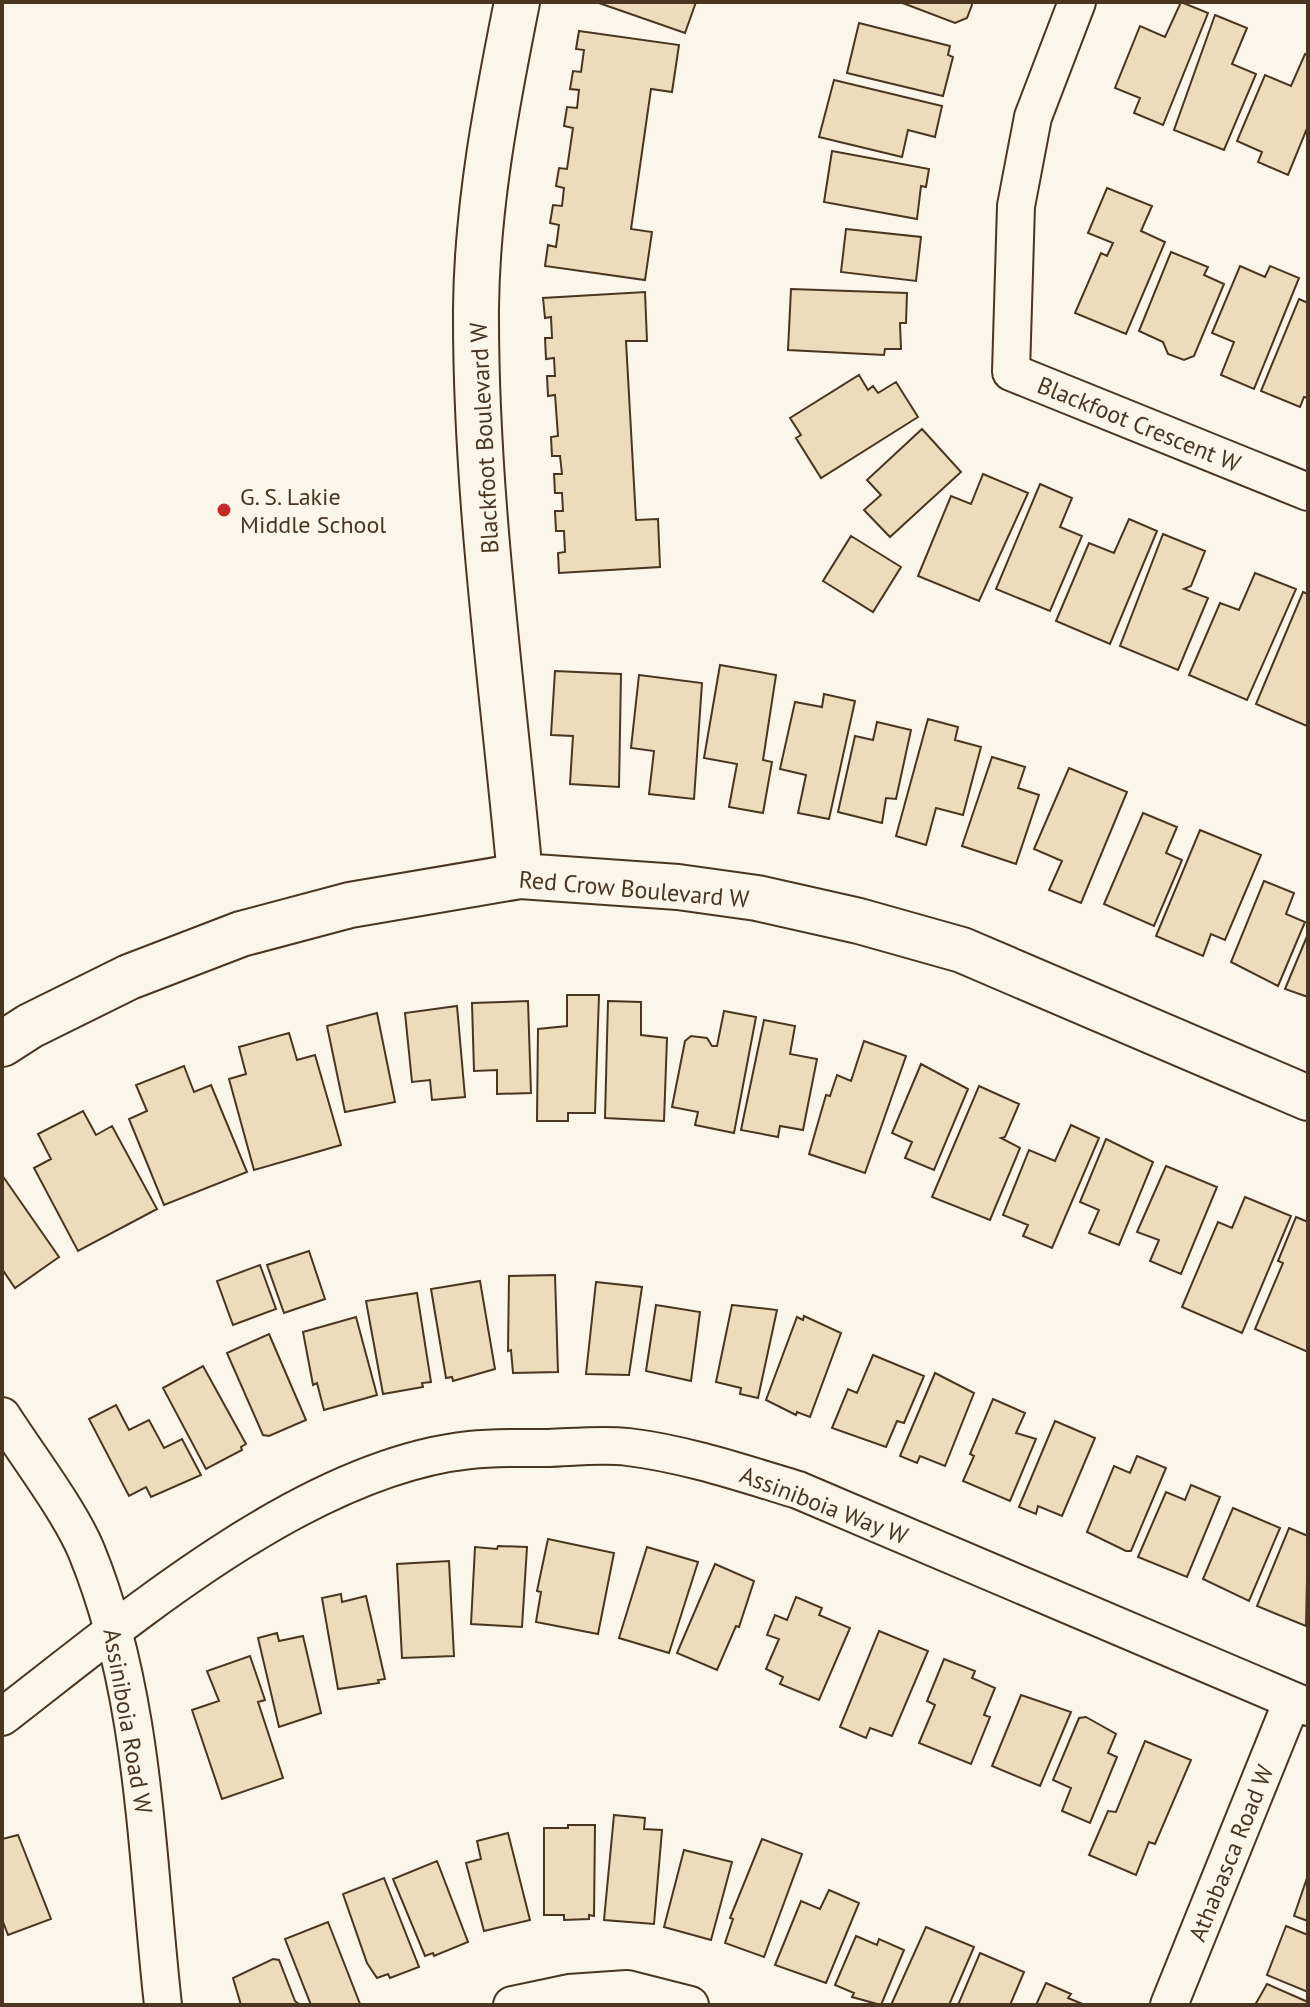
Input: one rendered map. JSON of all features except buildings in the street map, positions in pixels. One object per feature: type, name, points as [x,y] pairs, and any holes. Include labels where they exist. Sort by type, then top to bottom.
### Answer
[{"type":"street","name":"Blackfoot Boulevard W","points":[[517,2],[497,104],[476,306],[480,425],[520,876]]},
{"type":"street","name":"Blackfoot Crescent W","points":[[1077,2],[1033,117],[1016,206],[1011,372],[1308,492]]},
{"type":"street","name":"Red Crow Boulevard W","points":[[2,1044],[30,1026],[129,977],[241,934],[350,905],[520,876],[678,887],[757,898],[859,921],[962,950],[1308,1098]]},
{"type":"street","name":"Assiniboia Road W","points":[[2,1416],[84,1547],[115,1630],[141,1784],[163,2005]]},
{"type":"street","name":"Assiniboia Way W","points":[[2,1717],[115,1630],[225,1554],[309,1502],[394,1468],[469,1450],[626,1447],[712,1464],[798,1490],[1300,1704]]},
{"type":"street","name":"Athabasca Road W","points":[[1169,2005],[1300,1704]]},
{"type":"street","points":[[512,2005],[569,1993],[627,1989],[690,2005]]},
{"type":"place","name":"G. S. Lakie Middle School","points":[[224,510]]}]
